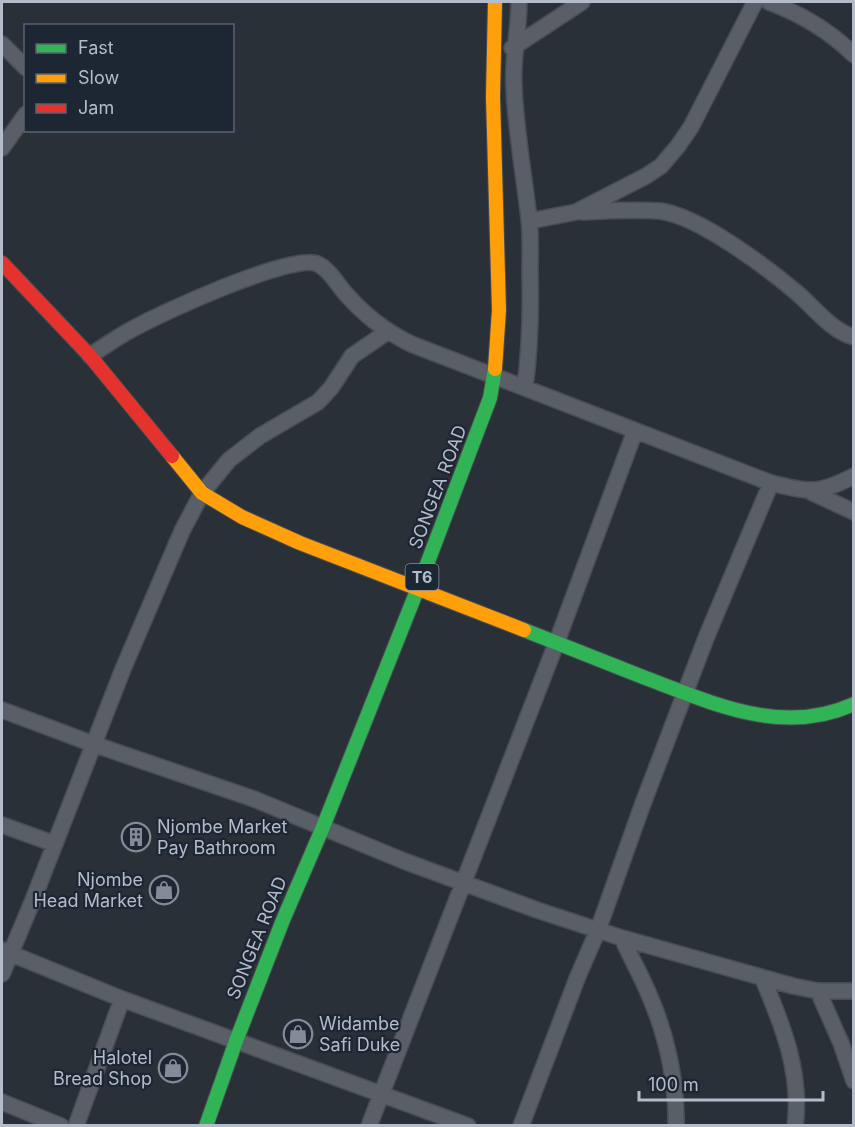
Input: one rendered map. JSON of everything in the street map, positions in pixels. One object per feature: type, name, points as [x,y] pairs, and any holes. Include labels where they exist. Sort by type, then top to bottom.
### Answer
[{"type":"main road","name":"SONGEA ROAD","points":[[206,1125],[283,920],[323,827],[418,588],[481,424],[495,375],[499,320],[495,2]]},
{"type":"main road","points":[[2,263],[90,356],[202,493],[242,517],[684,694],[745,713],[797,720],[823,715],[854,704]]},
{"type":"street","points":[[519,2],[518,32],[514,47],[516,117],[530,221],[531,328],[525,387]]},
{"type":"street","points":[[494,60],[582,2]]},
{"type":"street","points":[[576,212],[661,166],[678,146],[705,103],[755,2]]},
{"type":"street","points":[[769,2],[806,18],[852,49]]},
{"type":"street","points":[[2,44],[24,66]]},
{"type":"street","points":[[2,148],[24,117]]},
{"type":"street","points":[[530,221],[576,212],[661,212],[678,215],[719,237],[781,280],[840,331],[854,337]]},
{"type":"street","points":[[90,356],[128,331],[179,306],[239,282],[300,262],[317,263],[332,275],[346,294],[370,319],[387,332],[411,344],[771,483],[811,492],[854,512]]},
{"type":"street","points":[[2,974],[6,952],[55,844],[93,744],[162,577],[202,493],[229,460],[260,436],[318,402],[352,356],[387,332]]},
{"type":"street","points":[[369,1125],[556,644],[635,431]]},
{"type":"street","points":[[811,492],[834,486],[854,476]]},
{"type":"street","points":[[521,1125],[598,930],[684,694],[748,534],[771,483]]},
{"type":"street","points":[[2,710],[254,800],[463,883],[622,938],[763,979],[818,991],[854,991]]},
{"type":"street","points":[[2,825],[55,844]]},
{"type":"street","points":[[622,938],[651,999],[666,1048],[676,1100],[676,1125]]},
{"type":"street","points":[[6,952],[122,999],[468,1125]]},
{"type":"street","points":[[763,979],[784,1031],[795,1075],[795,1125]]},
{"type":"street","points":[[818,991],[841,1043],[854,1081]]},
{"type":"street","points":[[76,1125],[122,999]]},
{"type":"street","points":[[2,1102],[61,1125]]},
{"type":"traffic: fast","points":[[206,1126],[283,920],[323,827],[418,588],[490,398],[495,369]]},
{"type":"traffic: fast","points":[[524,630],[695,697],[747,713],[774,717],[800,717],[827,713],[854,704]]},
{"type":"traffic: slow","points":[[495,2],[493,97],[499,310],[495,369]]},
{"type":"traffic: slow","points":[[172,456],[202,493],[242,517],[300,543],[524,630]]},
{"type":"traffic: jam","points":[[2,263],[90,356],[172,456]]},
{"type":"place","name":"Njombe Market Pay Bathroom","points":[[136,837]]},
{"type":"place","name":"Njombe Head Market","points":[[164,890]]},
{"type":"place","name":"Widambe Safi Duke","points":[[298,1034]]},
{"type":"place","name":"Halotel Bread Shop","points":[[173,1068]]}]
